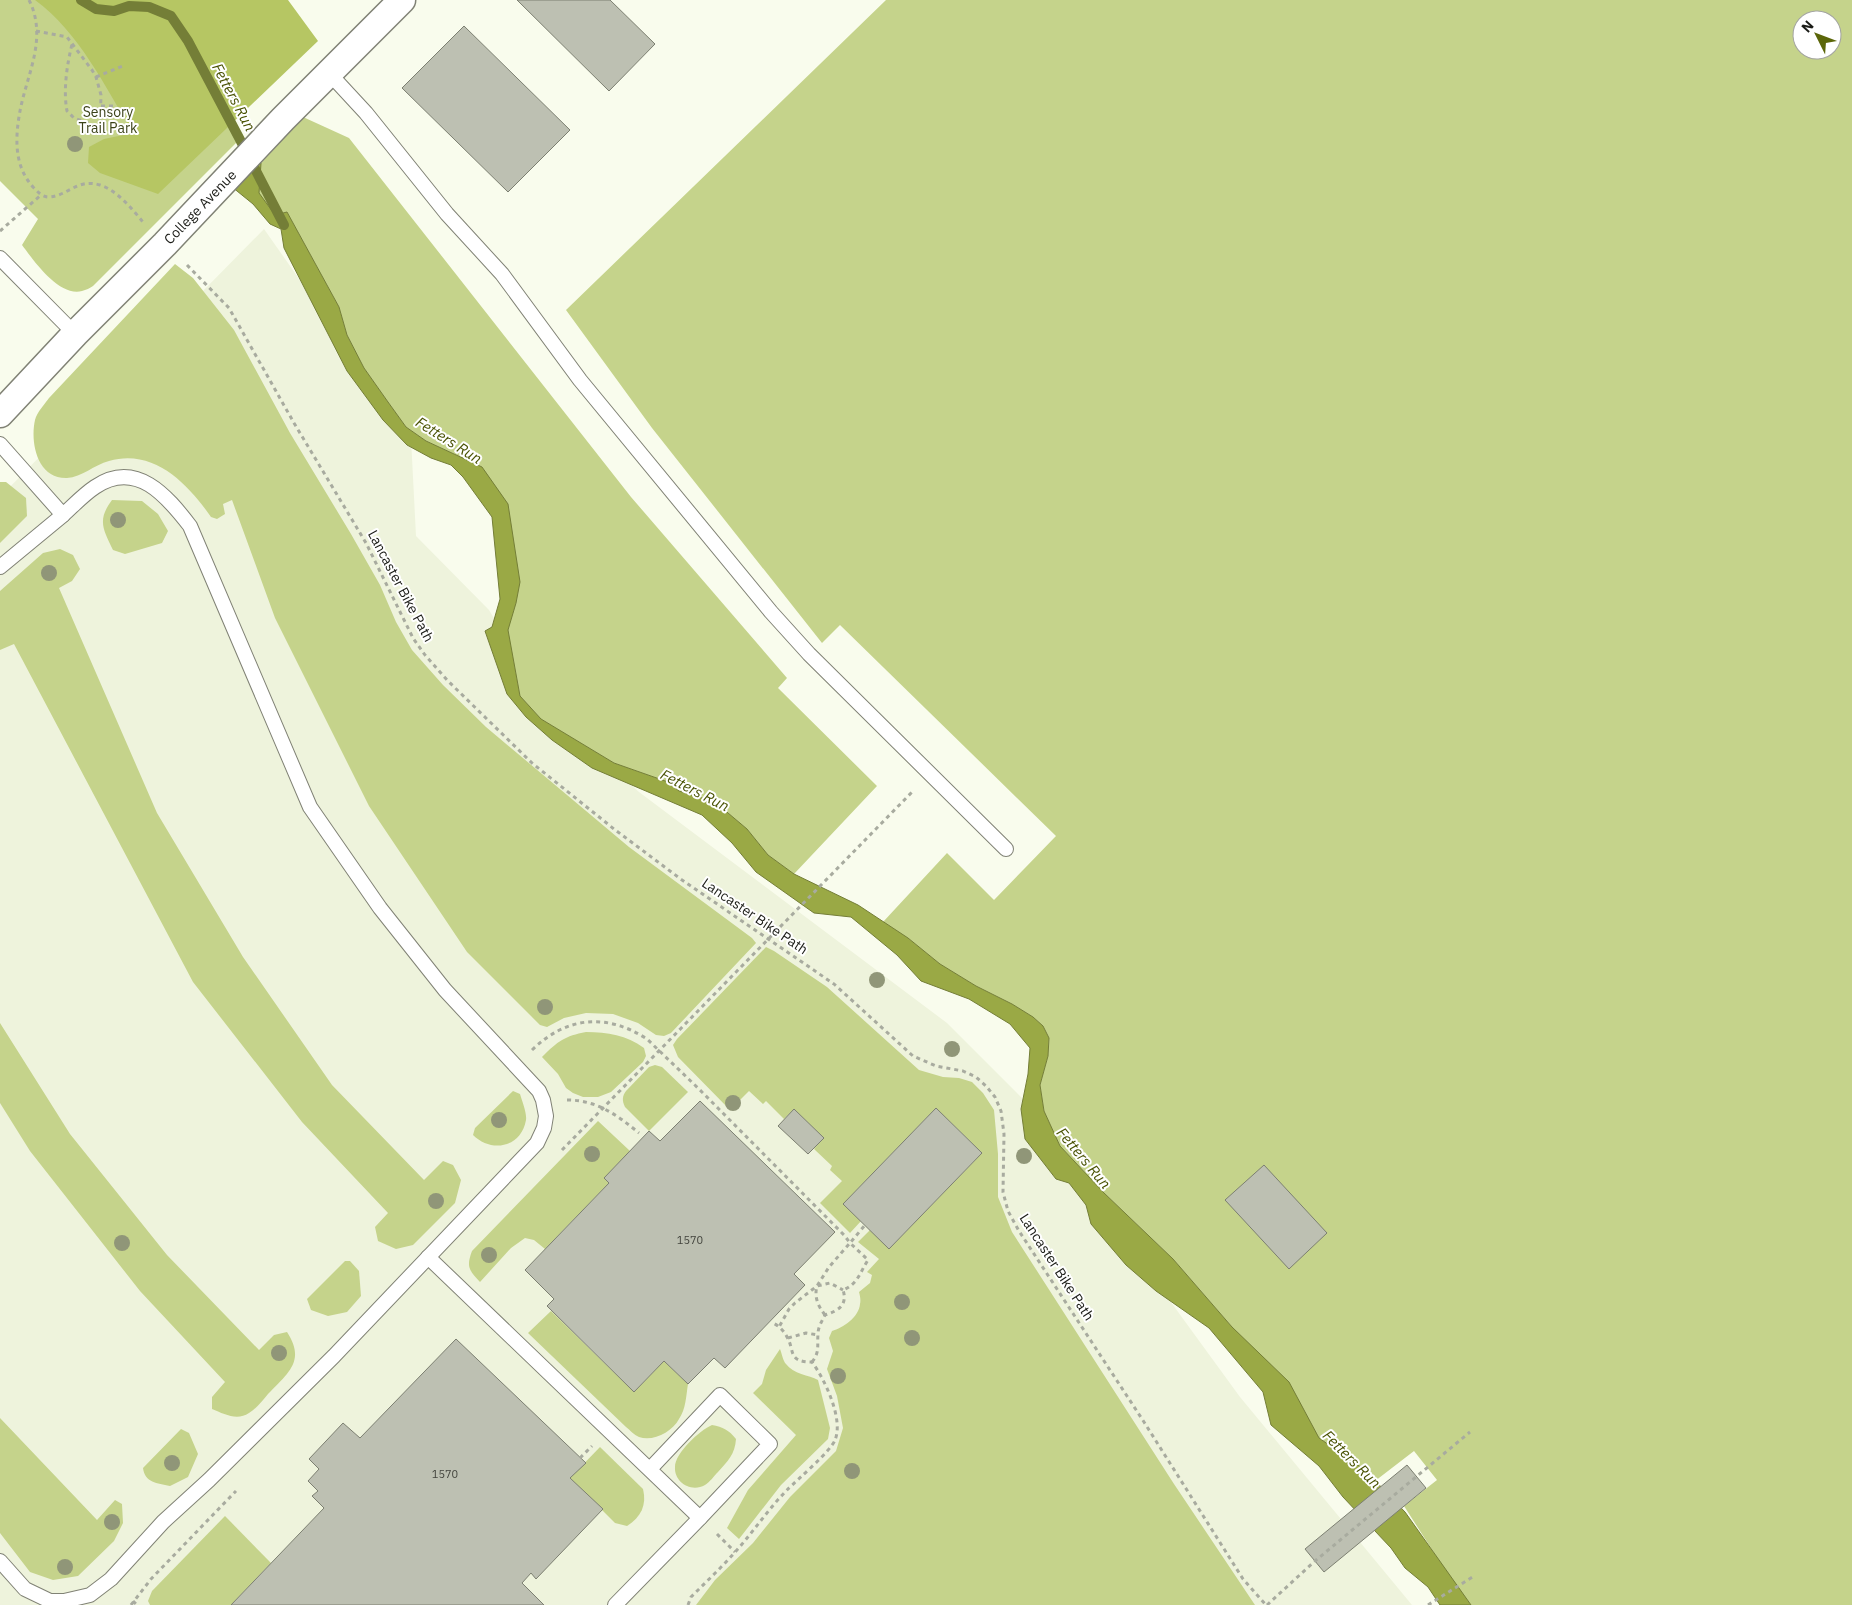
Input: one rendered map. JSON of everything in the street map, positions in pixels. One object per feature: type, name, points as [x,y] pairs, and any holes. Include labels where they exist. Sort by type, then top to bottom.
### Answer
[{"type":"street","name":"College Avenue","points":[[0,414],[75,334],[214,194],[283,119],[402,0]]},
{"type":"lane","points":[[329,73],[366,112],[447,214],[502,274],[580,380],[771,612],[808,654],[1006,849]]},
{"type":"lane","points":[[0,258],[75,334]]},
{"type":"lane","points":[[0,444],[63,515]]},
{"type":"lane","points":[[0,567],[95,486],[112,479],[128,477],[143,480],[156,488],[176,508],[190,526],[310,807],[380,908],[439,983],[539,1091],[546,1116],[541,1136],[525,1156],[496,1184],[334,1356],[209,1480],[163,1522],[101,1588],[90,1595],[64,1601],[50,1601],[25,1589],[0,1561]]},
{"type":"lane","points":[[428,1257],[700,1518]]},
{"type":"lane","points":[[615,1605],[770,1444],[720,1395],[650,1470]]},
{"type":"path","points":[[29,0],[33,9],[36,31],[34,60],[20,108],[16,141],[22,171],[40,195],[48,197],[84,183],[99,185],[110,190],[122,200],[146,225]]},
{"type":"path","points":[[36,31],[67,38],[92,70],[101,95],[99,133]]},
{"type":"path","points":[[72,44],[68,59],[67,111],[74,118],[100,127]]},
{"type":"path","points":[[96,77],[123,66]]},
{"type":"path","points":[[101,106],[114,106]]},
{"type":"path","points":[[0,231],[40,195]]},
{"type":"path","name":"Lancaster Bike Path","points":[[186,264],[229,308],[294,423],[366,543],[413,638],[447,680],[532,763],[587,808],[682,880],[834,984],[913,1056],[936,1066],[963,1071],[976,1077],[995,1097],[1001,1111],[1004,1134],[1003,1192],[1012,1217],[1243,1579],[1266,1605]]},
{"type":"path","points":[[784,922],[930,773]]},
{"type":"path","points":[[517,1067],[546,1037],[558,1030],[580,1023],[604,1022],[626,1027],[647,1039],[699,1088],[868,1260],[857,1280],[850,1287],[843,1290]]},
{"type":"path","points":[[566,1100],[595,1104],[601,1109],[616,1114],[639,1133]]},
{"type":"path","points":[[825,1314],[818,1304],[815,1293],[817,1286],[829,1267],[866,1225]]},
{"type":"path","points":[[780,1327],[795,1303],[817,1286],[830,1283],[843,1290],[845,1296],[844,1303],[835,1312],[825,1314]]},
{"type":"path","points":[[812,1362],[819,1347],[818,1335],[825,1314]]},
{"type":"path","points":[[788,1338],[806,1333],[818,1335]]},
{"type":"path","points":[[1266,1605],[1315,1561],[1470,1432]]},
{"type":"path","points":[[720,1537],[735,1552]]},
{"type":"path","points":[[1428,1605],[1474,1576]]},
{"type":"path","points":[[131,1605],[133,1601],[137,1605]]},
{"type":"shaded area","points":[[35,0],[288,0],[318,41],[158,194],[100,173],[88,163],[89,147],[104,139],[133,133],[78,44],[51,13]]},
{"type":"shaded area","points":[[252,148],[261,163],[259,193],[275,215],[287,212],[339,307],[347,335],[364,368],[388,402],[406,427],[426,441],[482,467],[508,504],[520,582],[508,630],[520,696],[541,719],[614,763],[668,782],[679,791],[715,802],[747,829],[768,855],[794,874],[858,905],[908,938],[940,964],[976,986],[1012,1004],[1033,1017],[1043,1026],[1049,1038],[1048,1056],[1040,1085],[1044,1111],[1060,1146],[1103,1192],[1173,1259],[1232,1327],[1289,1382],[1319,1438],[1365,1470],[1405,1512],[1471,1605],[1440,1605],[1428,1587],[1405,1568],[1391,1548],[1343,1497],[1319,1466],[1271,1425],[1263,1392],[1209,1328],[1156,1291],[1126,1265],[1091,1224],[1086,1205],[1069,1183],[1056,1179],[1025,1139],[1021,1109],[1028,1074],[1030,1048],[1010,1024],[969,999],[921,981],[897,955],[851,917],[814,913],[756,872],[732,843],[702,815],[592,768],[552,740],[526,717],[507,694],[485,631],[492,627],[500,599],[492,517],[463,477],[451,465],[431,458],[407,445],[383,420],[347,371],[284,248],[281,229],[270,224],[253,204],[221,178]]},
{"type":"shaded area","points":[[264,229],[411,438],[416,536],[489,610],[552,714],[639,792],[947,1023],[1023,1099],[1240,1397],[1412,1605],[0,1605],[0,497]]},
{"type":"green space","name":"Sensory Trail Park","points":[[0,0],[81,0],[188,41],[240,139],[93,286],[83,291],[65,289],[56,283],[27,252],[22,245],[38,219],[0,181]]},
{"type":"green space","points":[[886,0],[1852,0],[1852,1605],[1471,1605],[1447,1573],[1404,1506],[1437,1480],[1414,1451],[1375,1481],[1365,1470],[1319,1438],[1232,1327],[1173,1259],[1103,1192],[1060,1146],[1044,1111],[1040,1085],[1048,1056],[1049,1038],[1043,1026],[1033,1017],[1012,1004],[976,986],[940,964],[908,938],[883,922],[947,853],[994,900],[1056,836],[840,625],[822,643],[652,428],[566,310]]},
{"type":"green space","points":[[303,117],[349,138],[631,497],[787,678],[778,688],[877,786],[794,874],[768,855],[747,829],[715,802],[679,791],[668,782],[614,763],[541,719],[520,696],[507,630],[516,603],[482,467],[426,441],[406,427],[364,368],[347,335],[339,307],[287,212],[275,215],[258,193],[261,163]]},
{"type":"green space","points":[[175,264],[193,278],[234,330],[290,433],[380,585],[396,622],[412,650],[443,685],[486,727],[629,847],[752,938],[756,943],[671,1033],[664,1036],[656,1035],[638,1023],[613,1014],[586,1013],[564,1018],[547,1027],[540,1025],[467,952],[369,806],[275,618],[232,500],[223,504],[225,514],[217,519],[211,517],[192,492],[180,481],[155,464],[141,460],[125,458],[109,461],[67,478],[57,477],[42,466],[35,448],[34,438],[35,420],[39,411]]},
{"type":"green space","points":[[0,482],[6,482],[26,498],[27,516],[0,543]]},
{"type":"green space","points":[[112,500],[142,501],[158,514],[168,531],[162,543],[125,554],[113,550],[103,525],[104,513]]},
{"type":"green space","points":[[60,549],[73,555],[80,569],[72,581],[59,588],[157,813],[243,957],[332,1085],[424,1180],[443,1161],[453,1165],[461,1180],[455,1203],[413,1245],[396,1249],[378,1241],[375,1227],[388,1213],[302,1122],[193,982],[14,644],[0,650],[0,591],[43,553]]},
{"type":"green space","points":[[766,947],[827,987],[919,1070],[943,1077],[959,1078],[972,1082],[983,1093],[994,1110],[998,1154],[998,1197],[1012,1232],[1174,1484],[1255,1605],[696,1605],[715,1580],[753,1543],[790,1497],[836,1451],[843,1428],[837,1396],[827,1369],[833,1351],[829,1338],[832,1331],[845,1325],[857,1313],[860,1302],[859,1292],[870,1283],[872,1275],[867,1272],[879,1259],[858,1242],[870,1230],[890,1248],[982,1153],[936,1108],[843,1204],[861,1221],[850,1233],[820,1203],[842,1181],[830,1170],[832,1166],[814,1149],[823,1138],[794,1109],[784,1119],[766,1101],[763,1104],[749,1091],[730,1110],[678,1057],[673,1045]]},
{"type":"green space","points":[[0,1023],[70,1134],[167,1255],[259,1350],[274,1335],[287,1332],[295,1351],[295,1359],[292,1366],[282,1380],[249,1413],[235,1417],[212,1409],[212,1397],[225,1382],[140,1291],[30,1151],[0,1103]]},
{"type":"green space","points":[[586,1032],[624,1037],[644,1048],[646,1056],[643,1062],[611,1092],[598,1097],[583,1097],[566,1088],[558,1074],[542,1057],[562,1040]]},
{"type":"green space","points":[[655,1065],[662,1067],[688,1092],[649,1131],[625,1107],[623,1099],[626,1091],[649,1067]]},
{"type":"green space","points":[[513,1091],[520,1094],[526,1117],[523,1129],[518,1137],[512,1142],[496,1146],[480,1141],[473,1135],[475,1128]]},
{"type":"green space","points":[[598,1121],[630,1151],[604,1178],[609,1183],[545,1249],[534,1240],[525,1238],[511,1248],[480,1282],[473,1274],[469,1265],[472,1251]]},
{"type":"green space","points":[[345,1261],[350,1261],[359,1271],[361,1296],[347,1312],[328,1316],[311,1310],[307,1299]]},
{"type":"green space","points":[[551,1311],[634,1392],[664,1361],[688,1384],[684,1407],[676,1424],[662,1435],[650,1438],[639,1437],[626,1427],[528,1333]]},
{"type":"green space","points":[[780,1349],[784,1361],[789,1367],[818,1380],[830,1428],[828,1439],[781,1485],[739,1539],[727,1528],[748,1490],[796,1435],[753,1393],[762,1384],[766,1370]]},
{"type":"green space","points":[[0,1418],[97,1520],[115,1500],[122,1504],[123,1523],[114,1541],[78,1576],[53,1580],[30,1572],[0,1533]]},
{"type":"green space","points":[[712,1425],[726,1429],[736,1439],[733,1453],[707,1484],[694,1488],[684,1485],[675,1472],[676,1461],[689,1443]]},
{"type":"green space","points":[[181,1429],[189,1433],[198,1454],[188,1477],[170,1486],[152,1482],[146,1477],[143,1468]]},
{"type":"green space","points":[[600,1447],[643,1489],[644,1500],[642,1510],[636,1519],[627,1526],[615,1523],[570,1478]]},
{"type":"green space","points":[[225,1516],[271,1563],[231,1605],[150,1605],[148,1601],[152,1591]]},
{"type":"building","points":[[517,0],[610,0],[655,44],[609,91]]},
{"type":"building","points":[[464,26],[570,130],[508,192],[402,88]]},
{"type":"building","points":[[700,1101],[835,1232],[794,1274],[805,1285],[725,1368],[714,1358],[688,1384],[664,1361],[634,1392],[547,1306],[554,1299],[525,1270],[609,1183],[604,1178],[649,1131],[660,1141]]},
{"type":"building","points":[[936,1108],[982,1153],[889,1249],[843,1204]]},
{"type":"building","points":[[794,1109],[824,1138],[808,1154],[778,1126]]},
{"type":"building","points":[[1264,1165],[1327,1233],[1289,1269],[1225,1200]]},
{"type":"building","points":[[456,1339],[586,1463],[570,1478],[603,1509],[536,1579],[531,1573],[522,1583],[544,1605],[231,1605],[324,1508],[312,1496],[318,1491],[308,1481],[319,1469],[309,1459],[343,1423],[360,1438]]},
{"type":"building","points":[[1407,1465],[1426,1488],[1324,1572],[1305,1549]]},
{"type":"waterway","name":"Fetters Run","points":[[81,0],[96,9],[114,11],[129,6],[149,7],[171,16],[188,41],[247,153]]},
{"type":"waterway","name":"Fetters Run","points":[[254,167],[284,225]]}]
